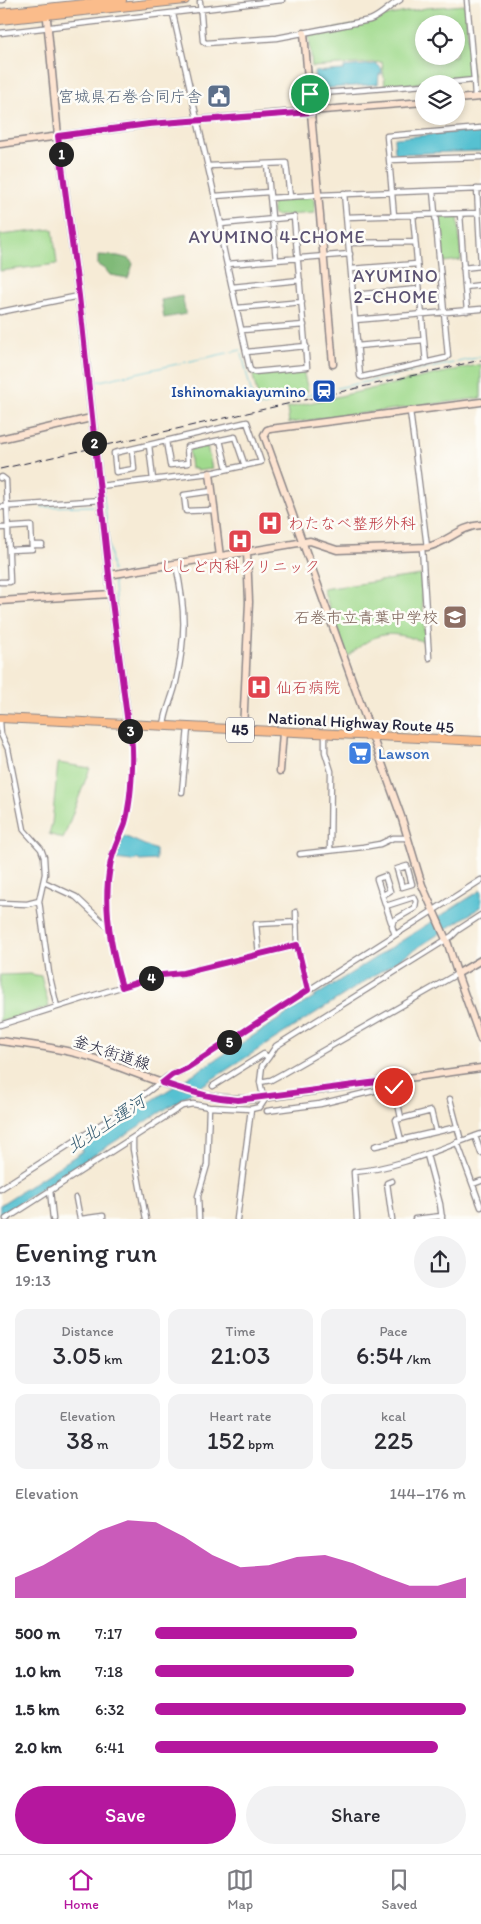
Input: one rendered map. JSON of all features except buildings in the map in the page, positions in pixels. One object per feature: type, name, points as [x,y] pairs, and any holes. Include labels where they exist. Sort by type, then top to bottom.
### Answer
[{"type":"highway","points":[[0,13],[122,0]]},
{"type":"highway","points":[[0,20],[185,0]]},
{"type":"highway","name":"National Highway Route 45","points":[[0,720],[128,724],[481,741]]},
{"type":"street","points":[[0,33],[282,0]]},
{"type":"street","points":[[200,2],[203,40],[206,43],[277,38],[372,19],[400,0]]},
{"type":"street","points":[[465,98],[478,97],[474,80],[466,0]]},
{"type":"street","points":[[173,14],[215,196],[221,224],[222,242],[250,370],[254,372],[308,367],[294,217],[221,224]]},
{"type":"street","points":[[47,19],[58,136],[79,296],[111,594],[132,742],[128,811],[110,865],[108,894],[113,951],[122,987]]},
{"type":"street","points":[[304,33],[333,364]]},
{"type":"street","points":[[465,81],[474,80]]},
{"type":"street","points":[[310,94],[415,86]]},
{"type":"street","points":[[0,144],[130,126],[415,103]]},
{"type":"street","points":[[394,216],[387,136],[481,128]]},
{"type":"street","points":[[389,160],[481,157]]},
{"type":"street","points":[[267,164],[276,260]]},
{"type":"street","points":[[208,166],[287,164],[290,197]]},
{"type":"street","points":[[270,198],[479,189],[477,213],[480,232],[481,266],[463,268]]},
{"type":"street","points":[[344,194],[360,376],[362,377],[426,363],[448,356],[433,190]]},
{"type":"street","points":[[215,196],[269,192]]},
{"type":"street","points":[[346,217],[477,213]]},
{"type":"street","points":[[460,214],[467,311]]},
{"type":"street","points":[[413,215],[426,363]]},
{"type":"street","points":[[349,243],[414,242]]},
{"type":"street","points":[[227,264],[350,254]]},
{"type":"street","points":[[351,269],[417,264]]},
{"type":"street","points":[[232,288],[300,280]]},
{"type":"street","points":[[465,287],[481,285]]},
{"type":"street","points":[[353,295],[419,289]]},
{"type":"street","points":[[0,312],[79,296]]},
{"type":"street","points":[[237,308],[302,302]]},
{"type":"street","points":[[355,320],[481,309]]},
{"type":"street","points":[[242,330],[304,325]]},
{"type":"street","points":[[358,346],[424,340]]},
{"type":"street","points":[[246,352],[306,346]]},
{"type":"street","points":[[481,402],[267,430],[264,438],[408,838],[426,896],[445,938],[481,1040]]},
{"type":"street","points":[[410,411],[424,547],[429,658]]},
{"type":"street","points":[[0,438],[91,418]]},
{"type":"street","points":[[100,486],[210,473],[260,462],[247,422],[114,453],[116,472],[134,469],[132,449]]},
{"type":"street","points":[[166,441],[170,465],[188,463],[186,448],[235,437],[245,466]]},
{"type":"street","points":[[220,440],[227,469]]},
{"type":"street","points":[[149,445],[153,480]]},
{"type":"street","points":[[210,473],[220,557]]},
{"type":"street","points":[[0,478],[2,477],[6,480],[10,582],[0,582]]},
{"type":"street","points":[[212,491],[184,495],[186,511],[214,510]]},
{"type":"street","points":[[0,507],[101,500]]},
{"type":"street","points":[[109,575],[302,542],[316,542],[337,550],[424,547],[438,543],[468,526],[481,525]]},
{"type":"street","points":[[0,528],[31,526],[32,549],[8,550]]},
{"type":"street","points":[[32,545],[42,544]]},
{"type":"street","points":[[243,730],[248,602],[247,552]]},
{"type":"street","points":[[164,726],[164,719],[176,685],[184,642],[183,597],[176,564]]},
{"type":"street","points":[[0,601],[111,594]]},
{"type":"street","points":[[0,720],[1,734],[8,749],[24,830],[40,849],[44,857],[44,882],[39,901],[49,972],[57,1007]]},
{"type":"street","points":[[182,792],[188,728]]},
{"type":"street","points":[[280,771],[283,732]]},
{"type":"street","points":[[325,734],[325,752],[331,771],[330,850]]},
{"type":"street","points":[[300,854],[380,844],[393,838],[408,838]]},
{"type":"street","points":[[407,866],[408,872],[411,885],[402,887],[397,869],[407,866]]},
{"type":"street","points":[[408,872],[417,870]]},
{"type":"street","points":[[0,1189],[164,1084],[168,1078],[195,1063],[395,934],[433,913],[481,880]]},
{"type":"street","points":[[44,882],[76,897],[110,930]]},
{"type":"street","points":[[383,894],[390,920],[393,922],[392,926],[395,934]]},
{"type":"street","points":[[416,901],[426,896]]},
{"type":"street","points":[[386,906],[414,897],[416,901]]},
{"type":"street","points":[[0,903],[27,904],[39,901]]},
{"type":"street","points":[[393,922],[415,908],[416,901]]},
{"type":"street","points":[[296,912],[297,945],[308,990]]},
{"type":"street","points":[[9,1218],[182,1106],[192,1104],[209,1107],[258,1109],[264,1102],[260,1082],[261,1071],[276,1046],[481,915]]},
{"type":"street","points":[[259,955],[256,924],[296,922]]},
{"type":"street","points":[[0,1025],[162,975],[183,973],[297,945]]},
{"type":"street","points":[[260,1082],[271,1080],[282,1074],[481,960]]},
{"type":"street","name":"釜大街道線","points":[[0,1041],[76,1053],[164,1084],[196,1094],[222,1099],[264,1098],[394,1083],[481,1068]]},
{"type":"street","points":[[213,1086],[264,1054],[268,1058]]},
{"type":"street","points":[[268,1111],[320,1104],[394,1083],[401,1118]]},
{"type":"street","points":[[450,1099],[459,1142],[481,1207]]},
{"type":"street","points":[[200,1219],[198,1196],[207,1165],[209,1107]]},
{"type":"street","points":[[236,1219],[251,1109]]},
{"type":"street","points":[[401,1140],[396,1120],[431,1111],[436,1132]]},
{"type":"street","points":[[375,1146],[457,1127]]},
{"type":"street","points":[[357,1219],[354,1172],[371,1170],[427,1155],[481,1134]]},
{"type":"street","points":[[475,1136],[481,1153]]},
{"type":"street","points":[[133,1138],[133,1149],[146,1219]]},
{"type":"street","points":[[415,1219],[442,1217],[427,1155]]},
{"type":"street","points":[[392,1181],[386,1183],[392,1219]]},
{"type":"street","points":[[473,1184],[481,1181]]},
{"type":"street","points":[[50,1190],[53,1219]]},
{"type":"street","points":[[76,1198],[80,1219],[103,1216],[104,1219]]},
{"type":"green space","points":[[465,5],[472,77],[465,79],[465,75],[415,75],[415,84],[385,86],[382,62],[312,67],[310,33],[373,22],[383,14],[386,16],[426,8]]},
{"type":"green space","points":[[312,197],[314,199],[315,213],[275,216],[273,214],[272,202],[274,200]]},
{"type":"green space","points":[[457,215],[461,260],[443,262],[439,218],[441,216]]},
{"type":"green space","points":[[53,229],[57,264],[0,271],[0,235]]},
{"type":"green space","points":[[98,255],[130,259],[133,264],[128,278],[110,275],[98,265]]},
{"type":"green space","points":[[182,296],[186,314],[164,318],[161,300]]},
{"type":"green space","points":[[481,364],[481,398],[289,423],[287,408]]},
{"type":"green space","points":[[303,370],[308,391],[259,402],[254,374]]},
{"type":"green space","points":[[207,446],[212,469],[197,471],[196,468],[191,469],[189,451]]},
{"type":"green space","points":[[421,575],[425,642],[401,635],[383,635],[375,637],[347,657],[323,589]]},
{"type":"green space","points":[[58,763],[90,768],[63,839],[49,834],[52,823]]},
{"type":"green space","points":[[30,974],[41,976],[49,1007],[0,1022],[0,975]]},
{"type":"water","points":[[377,64],[381,68],[382,74],[379,74],[378,84],[319,89],[316,87],[314,72],[344,70],[344,67]]},
{"type":"water","points":[[481,130],[481,151],[397,154],[395,152],[394,139],[396,138]]},
{"type":"water","points":[[124,836],[156,850],[156,860],[140,861],[137,859],[132,861],[115,859]]},
{"type":"water","points":[[481,890],[481,907],[0,1215],[0,1205],[83,1151],[81,1146]]},
{"type":"waterway","points":[[91,383],[241,350]]},
{"type":"waterway","points":[[242,354],[255,408]]},
{"type":"waterway","points":[[337,388],[481,357]]},
{"type":"waterway","points":[[257,407],[317,393]]},
{"type":"waterway","points":[[103,488],[112,571]]},
{"type":"waterway","points":[[42,507],[97,506]]},
{"type":"waterway","points":[[113,577],[117,616]]},
{"type":"railway","points":[[0,469],[481,360]]},
{"type":"place","name":"宮城県石巻合同庁舎","points":[[219,96]]},
{"type":"place","name":"Ishinomakiayumino","points":[[324,391]]},
{"type":"place","name":"わたなべ整形外科","points":[[270,523]]},
{"type":"place","name":"ししど内科クリニック","points":[[240,541]]},
{"type":"place","name":"石巻市立青葉中学校","points":[[455,617]]},
{"type":"place","name":"仙石病院","points":[[259,687]]},
{"type":"place","name":"Lawson","points":[[360,753]]},
{"type":"district","name":"AYUMINO 4-CHOME","points":[[277,237]]},
{"type":"district","name":"AYUMINO 2-CHOME","points":[[396,286]]},
{"type":"route","points":[[310,94],[311,112],[149,124],[58,136],[79,296],[111,594],[123,691],[132,742],[128,811],[113,854],[108,879],[110,936],[122,987],[149,978],[183,973],[297,945],[308,990],[162,1083],[209,1097],[238,1100],[393,1080],[394,1087]]},
{"type":"water label","name":"北北上運河","points":[[106,1124]]}]
